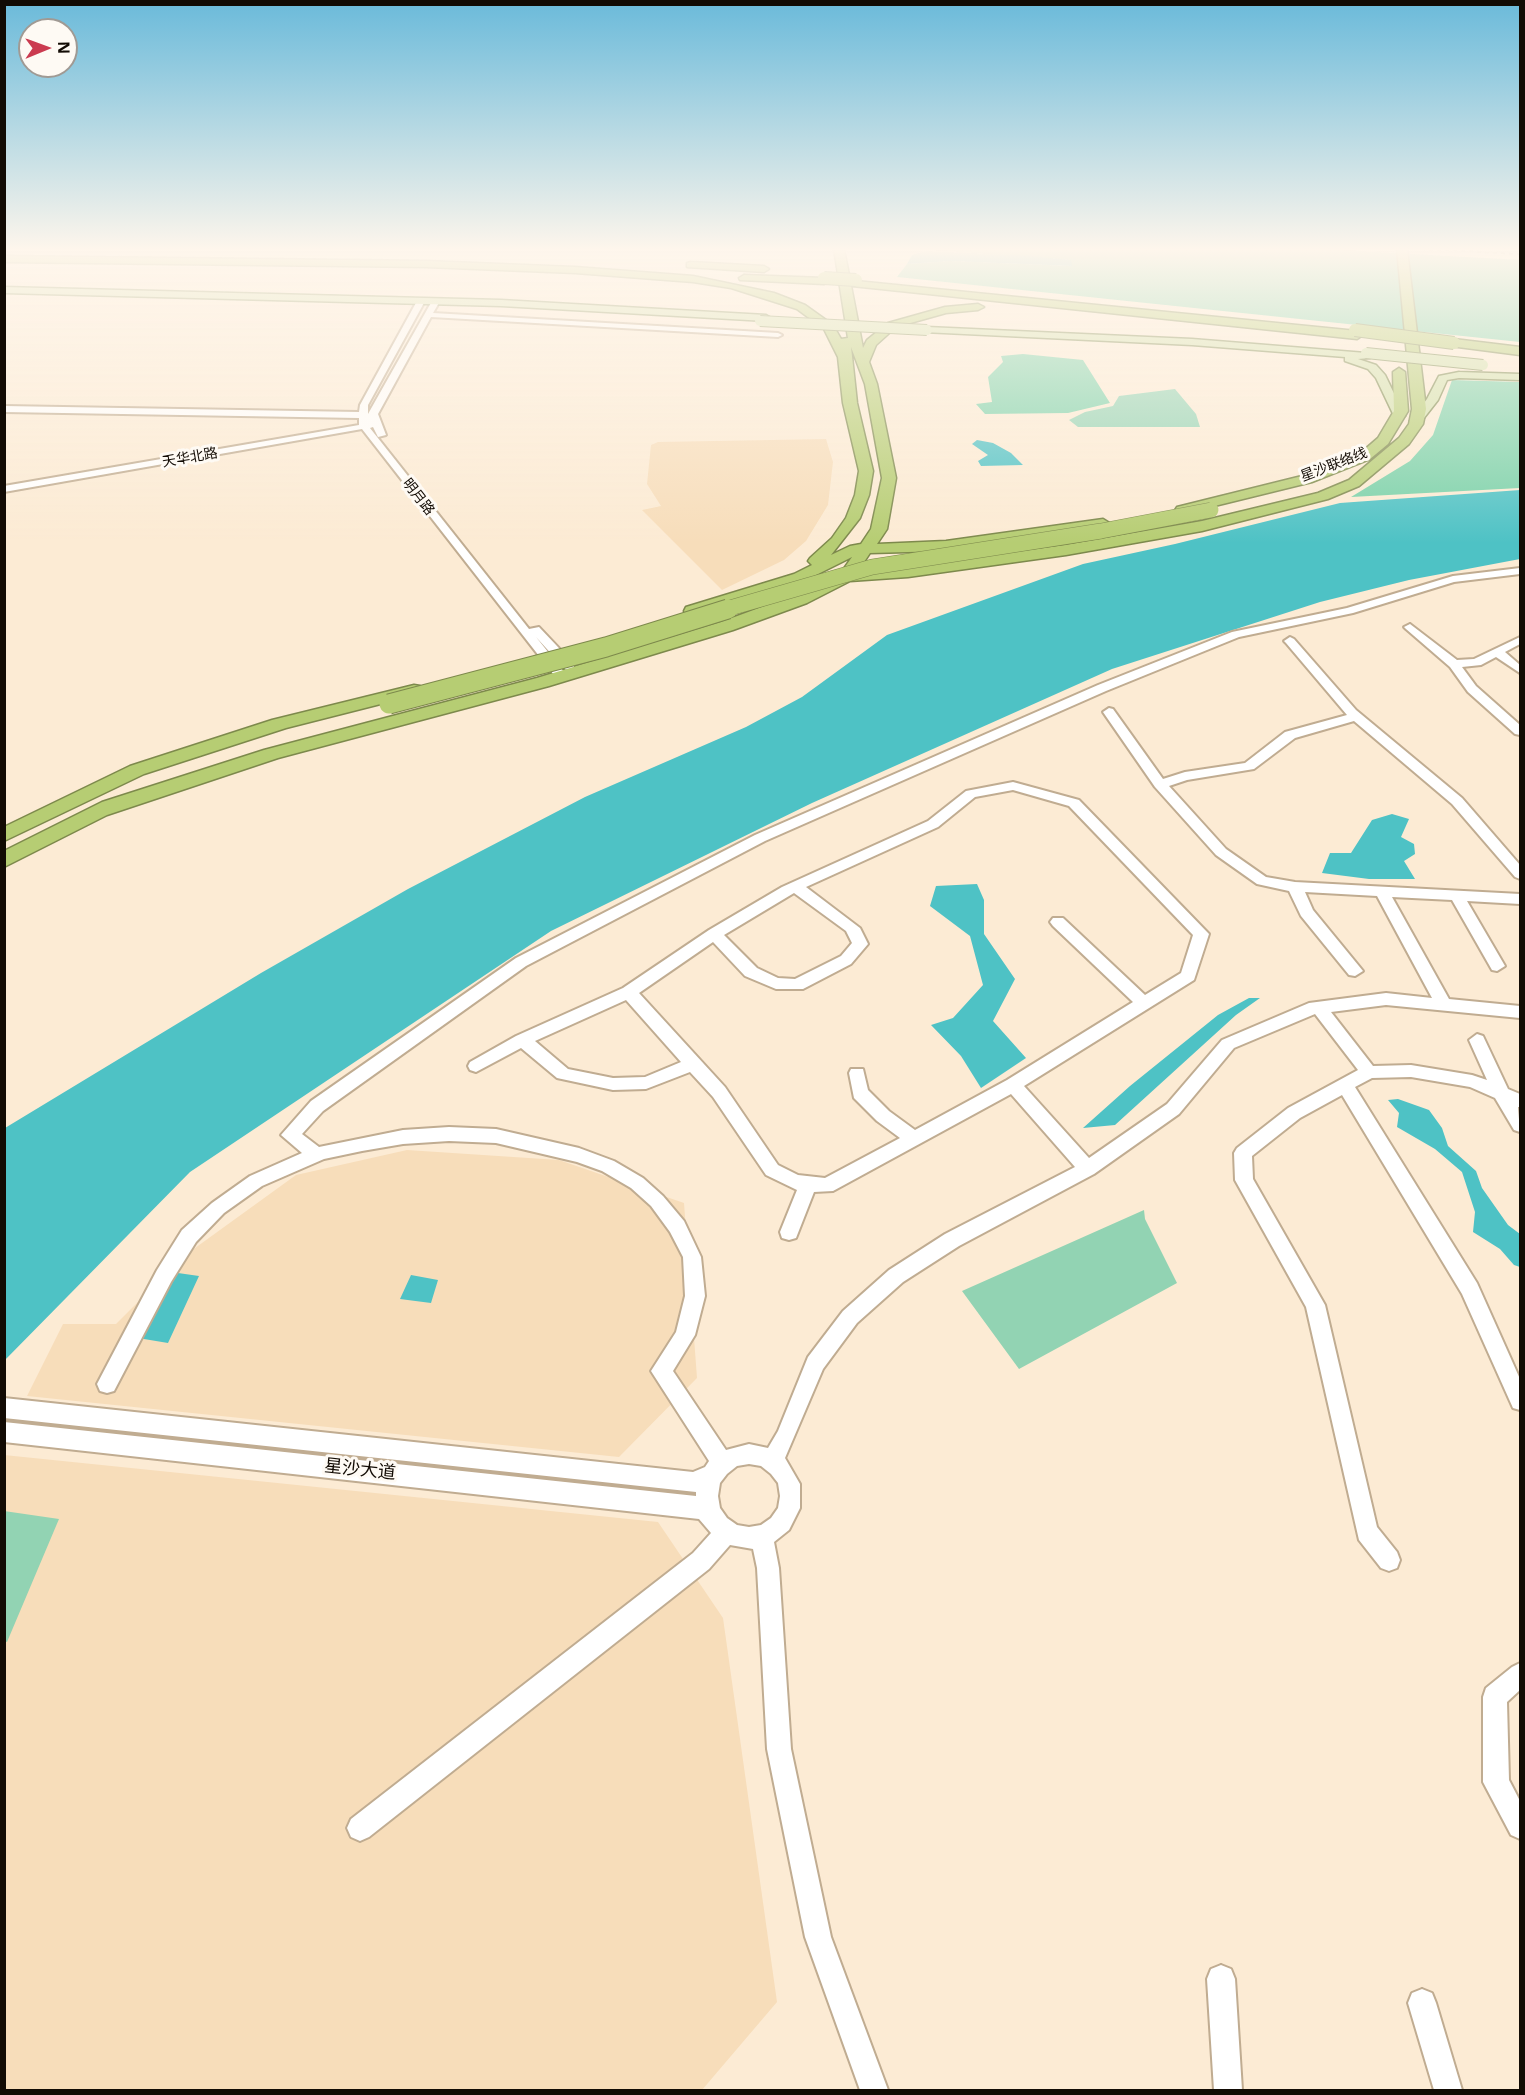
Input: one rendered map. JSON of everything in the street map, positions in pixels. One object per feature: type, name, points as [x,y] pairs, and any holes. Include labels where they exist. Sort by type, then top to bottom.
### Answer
[{"type":"highway","points":[[839,347],[844,357]]},
{"type":"highway","points":[[771,585],[806,569],[837,541],[853,518],[862,495],[866,471],[850,403],[845,347]]},
{"type":"highway","points":[[846,577],[867,548],[881,522],[889,471],[875,403],[856,347]]},
{"type":"highway","points":[[862,363],[868,347]]},
{"type":"highway","points":[[96,812],[271,754],[568,675],[727,626],[812,595],[846,577],[908,572],[1066,550],[1202,526],[1323,496],[1354,483],[1399,416],[1402,395],[1397,347]]},
{"type":"highway","points":[[1411,347],[1419,409],[1416,421]]},
{"type":"highway","points":[[1469,347],[1521,353]]},
{"type":"highway","name":"星沙联络线","points":[[393,708],[572,665],[769,602],[872,574],[944,560],[1117,535],[1314,490],[1404,441],[1416,421]]},
{"type":"highway","points":[[4,835],[129,774],[200,749],[279,724],[550,654],[801,577],[855,549],[945,546],[1131,520],[1232,499],[1372,459]]},
{"type":"highway","points":[[881,522],[883,527],[897,536],[945,546]]},
{"type":"highway","points":[[50,812],[255,740],[393,708]]},
{"type":"highway","points":[[4,860],[96,812],[197,768],[393,708]]},
{"type":"main road","points":[[1192,347],[1355,360],[1372,367],[1381,377],[1399,416]]},
{"type":"main road","points":[[1256,347],[1366,355]]},
{"type":"main road","points":[[1270,347],[1521,371]]},
{"type":"main road","points":[[1416,421],[1432,400],[1443,378],[1459,375],[1521,377]]},
{"type":"street","points":[[369,421],[364,405],[396,347]]},
{"type":"street","points":[[369,421],[411,347]]},
{"type":"street","points":[[4,409],[369,421]]},
{"type":"street","name":"天华北路","points":[[4,489],[318,436],[369,421]]},
{"type":"street","name":"明月路","points":[[369,421],[568,675]]},
{"type":"street","points":[[317,1155],[290,1135],[317,1106],[521,962],[760,838],[1083,696],[1236,634],[1349,611],[1453,579],[1521,571]]},
{"type":"street","points":[[1410,627],[1454,664],[1472,689],[1521,731]]},
{"type":"street","points":[[1454,664],[1477,662],[1521,640]]},
{"type":"street","points":[[1290,641],[1356,716],[1457,801],[1521,874]]},
{"type":"street","points":[[1498,653],[1521,670]]},
{"type":"street","points":[[1109,712],[1160,784],[1221,852],[1262,881],[1295,887],[1521,899]]},
{"type":"street","points":[[1160,784],[1185,776],[1249,766],[1290,735],[1356,716]]},
{"type":"street","points":[[476,1066],[522,1040],[629,992],[714,934],[795,886],[933,824],[971,794],[1013,786],[1074,803],[1201,934],[1188,976],[1013,1085],[827,1186],[795,1182],[772,1170],[719,1092],[652,1022],[629,992]]},
{"type":"street","points":[[714,934],[751,972],[776,983],[796,985],[846,960],[860,944],[852,928],[795,886]]},
{"type":"street","points":[[1295,887],[1306,912],[1355,971]]},
{"type":"street","points":[[1382,892],[1445,1006]]},
{"type":"street","points":[[1457,896],[1497,966]]},
{"type":"street","points":[[1058,922],[1144,1004]]},
{"type":"street","points":[[772,1461],[786,1437],[815,1364],[850,1317],[896,1276],[952,1240],[1088,1169],[1173,1109],[1228,1044],[1309,1010],[1386,999],[1521,1012]]},
{"type":"street","points":[[1319,1008],[1369,1072]]},
{"type":"street","points":[[522,1040],[563,1074],[613,1084],[646,1083],[694,1064]]},
{"type":"street","points":[[1477,1040],[1502,1095],[1521,1125]]},
{"type":"street","points":[[1389,1560],[1367,1532],[1315,1305],[1244,1180],[1243,1153],[1294,1113],[1369,1072],[1411,1071],[1462,1080],[1521,1101]]},
{"type":"street","points":[[857,1073],[860,1094],[883,1116],[914,1139]]},
{"type":"street","points":[[1013,1085],[1088,1169]]},
{"type":"street","points":[[1345,1085],[1470,1289],[1521,1401]]},
{"type":"street","points":[[107,1384],[164,1276],[189,1236],[218,1208],[256,1181],[317,1155],[403,1137],[449,1134],[496,1137],[579,1155],[608,1166],[637,1183],[657,1201],[677,1227],[692,1257],[695,1296],[685,1335],[662,1371],[718,1469]]},
{"type":"street","points":[[789,1232],[808,1184]]},
{"type":"street","name":"星沙大道","points":[[15,1409],[684,1482],[699,1482],[718,1469]]},
{"type":"street","name":"星沙大道","points":[[7,1432],[695,1506],[706,1511],[719,1525]]},
{"type":"street","points":[[750,1454],[772,1461],[783,1470],[789,1483],[791,1498],[788,1513],[781,1523],[762,1536],[747,1538],[719,1525],[706,1493],[718,1469],[730,1458],[750,1454]]},
{"type":"street","points":[[360,1828],[701,1561],[719,1525]]},
{"type":"street","points":[[762,1536],[768,1568],[779,1749],[818,1937],[874,2091]]},
{"type":"street","points":[[1521,1675],[1495,1697],[1496,1782],[1521,1826]]},
{"type":"street","points":[[1221,1979],[1228,2091]]},
{"type":"street","points":[[1422,2003],[1448,2091]]},
{"type":"shaded area","points":[[826,439],[833,462],[828,505],[806,541],[784,560],[722,590],[642,510],[661,506],[647,484],[651,445],[658,442]]},
{"type":"shaded area","points":[[407,1150],[559,1160],[684,1203],[697,1378],[619,1457],[27,1396],[63,1324],[116,1324],[184,1256],[296,1175]]},
{"type":"shaded area","points":[[4,1455],[658,1522],[723,1618],[777,2002],[702,2090],[5,2090]]},
{"type":"green space","points":[[1023,354],[1083,360],[1110,403],[1068,413],[985,414],[976,404],[992,402],[988,377],[1003,362],[1001,356]]},
{"type":"green space","points":[[1452,380],[1520,382],[1520,488],[1351,497],[1410,461],[1433,435]]},
{"type":"green space","points":[[1175,389],[1196,414],[1200,427],[1078,427],[1069,420],[1085,412],[1113,406],[1119,396]]},
{"type":"green space","points":[[1144,1210],[1145,1219],[1177,1283],[1019,1369],[962,1291]]},
{"type":"green space","points":[[4,1511],[59,1519],[7,1642],[4,1641]]},
{"type":"water","points":[[977,440],[993,443],[1011,453],[1023,465],[981,466],[978,461],[988,455],[972,444]]},
{"type":"water","points":[[1520,490],[1520,559],[1409,580],[1320,602],[1112,669],[812,803],[551,931],[190,1172],[5,1360],[5,1128],[261,973],[408,889],[585,797],[746,727],[802,697],[887,635],[1083,564],[1340,503]]},
{"type":"water","points":[[1392,814],[1409,819],[1401,837],[1414,844],[1415,854],[1404,861],[1415,879],[1369,879],[1322,873],[1330,853],[1351,853],[1372,820]]},
{"type":"water","points":[[977,884],[984,900],[984,934],[1015,979],[993,1021],[1026,1058],[981,1088],[961,1056],[931,1025],[953,1018],[983,985],[970,936],[930,906],[936,886]]},
{"type":"water","points":[[1249,998],[1260,998],[1236,1015],[1115,1125],[1083,1128],[1130,1086],[1218,1015]]},
{"type":"water","points":[[1398,1099],[1429,1110],[1442,1128],[1448,1146],[1476,1171],[1482,1188],[1508,1225],[1520,1234],[1520,1267],[1514,1265],[1500,1249],[1473,1232],[1475,1212],[1462,1172],[1435,1149],[1397,1127],[1399,1113],[1388,1100]]},
{"type":"water","points":[[171,1272],[199,1276],[168,1343],[138,1338]]},
{"type":"water","points":[[411,1275],[438,1280],[431,1303],[400,1299]]}]
